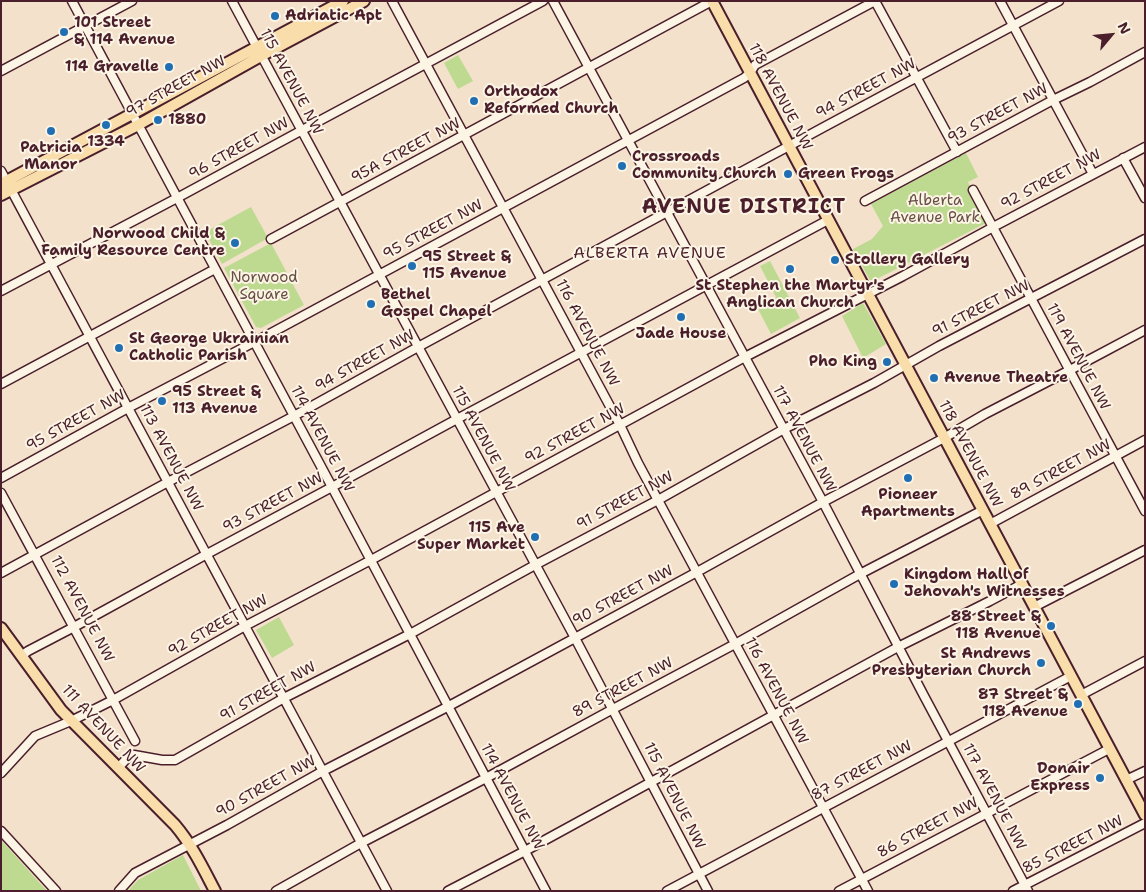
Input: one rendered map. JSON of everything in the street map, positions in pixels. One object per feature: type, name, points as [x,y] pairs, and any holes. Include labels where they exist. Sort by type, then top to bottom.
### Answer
[{"type":"main road","name":"97 STREET NW","points":[[6,185],[138,125],[343,1]]},
{"type":"main road","name":"97 STREET NW","points":[[1,196],[6,185],[132,114],[364,1]]},
{"type":"main road","name":"118 AVENUE NW","points":[[712,1],[1145,815]]},
{"type":"main road","name":"111 AVENUE NW","points":[[1,628],[61,710],[175,825],[190,845]]},
{"type":"main road","points":[[190,845],[215,891]]},
{"type":"street","name":"114 AVENUE NW","points":[[72,1],[546,891]]},
{"type":"street","points":[[1,71],[132,1]]},
{"type":"street","name":"115 AVENUE NW","points":[[232,1],[575,638],[708,891]]},
{"type":"street","name":"116 AVENUE NW","points":[[392,1],[868,891]]},
{"type":"street","name":"96 STREET NW","points":[[1,291],[178,198],[543,1]]},
{"type":"street","name":"117 AVENUE NW","points":[[553,1],[823,502],[1026,888]]},
{"type":"street","name":"95A STREET NW","points":[[271,239],[712,1]]},
{"type":"street","points":[[875,1],[956,152]]},
{"type":"street","name":"95 STREET NW","points":[[1,478],[744,78],[755,65],[875,1]]},
{"type":"street","points":[[1000,1],[1093,174]]},
{"type":"street","name":"94 STREET NW","points":[[1,573],[1058,1]]},
{"type":"street","name":"93 STREET NW","points":[[865,201],[1145,52]]},
{"type":"street","name":"92 STREET NW","points":[[3,768],[35,736],[113,700],[245,626],[371,560],[745,357],[903,276],[1145,147]]},
{"type":"street","points":[[1123,158],[1145,198]]},
{"type":"street","name":"113 AVENUE NW","points":[[1,171],[6,185],[51,264],[387,891]]},
{"type":"street","name":"119 AVENUE NW","points":[[973,190],[1145,511]]},
{"type":"street","name":"93 STREET NW","points":[[21,656],[828,220]]},
{"type":"street","name":"91 STREET NW","points":[[118,768],[130,756],[134,755],[162,760],[175,760],[284,698],[410,634],[658,500],[784,429],[1145,239]]},
{"type":"street","points":[[1,384],[215,269]]},
{"type":"street","name":"90 STREET NW","points":[[119,891],[135,873],[575,638],[985,414],[1145,330]]},
{"type":"street","name":"89 STREET NW","points":[[990,524],[1145,440]]},
{"type":"street","name":"112 AVENUE NW","points":[[1,493],[135,741]]},
{"type":"street","name":"89 STREET NW","points":[[276,891],[362,843],[735,644],[860,574],[983,510]]},
{"type":"street","points":[[1034,607],[1145,550]]},
{"type":"street","points":[[448,891],[774,716],[898,647],[1022,584]]},
{"type":"street","points":[[1081,695],[1145,662]]},
{"type":"street","name":"87 STREET NW","points":[[667,891],[1071,676]]},
{"type":"street","name":"86 STREET NW","points":[[838,891],[1110,749]]},
{"type":"street","points":[[1126,780],[1145,770]]},
{"type":"street","name":"85 STREET NW","points":[[1013,891],[1026,888],[1145,823]]},
{"type":"street","points":[[1,831],[56,891]]},
{"type":"green space","points":[[458,55],[473,81],[458,89],[444,63]]},
{"type":"green space","name":"Alberta Avenue Park","points":[[966,153],[978,177],[968,182],[988,222],[871,282],[853,249],[872,239],[883,226],[871,204]]},
{"type":"green space","name":"Norwood Square","points":[[251,207],[268,238],[222,264],[205,232]]},
{"type":"green space","name":"Norwood Square","points":[[271,243],[304,305],[261,328],[256,327],[224,268]]},
{"type":"green space","points":[[770,261],[800,318],[771,334],[757,307],[776,297],[760,266]]},
{"type":"green space","points":[[863,303],[886,344],[863,358],[842,316]]},
{"type":"green space","points":[[279,617],[294,645],[272,658],[256,630]]},
{"type":"green space","points":[[1,840],[47,891],[1,891]]},
{"type":"green space","points":[[183,855],[201,891],[128,891],[138,880]]},
{"type":"place","name":"Adriatic Apt","points":[[275,16]]},
{"type":"place","name":"101 Street & 114 Avenue","points":[[64,32]]},
{"type":"place","name":"114 Gravelle","points":[[169,67]]},
{"type":"place","name":"Orthodox Reformed Church","points":[[474,101]]},
{"type":"place","name":"1880","points":[[158,120]]},
{"type":"place","name":"1334","points":[[106,125]]},
{"type":"place","name":"Patricia Manor","points":[[51,131]]},
{"type":"place","name":"Crossroads Community Church","points":[[622,166]]},
{"type":"place","name":"Green Frogs","points":[[788,174]]},
{"type":"place","name":"Norwood Child & Family Resource Centre","points":[[235,243]]},
{"type":"place","name":"Stollery Gallery","points":[[835,260]]},
{"type":"place","name":"95 Street & 115 Avenue","points":[[412,266]]},
{"type":"place","name":"St Stephen the Martyr's Anglican Church","points":[[790,269]]},
{"type":"place","name":"Bethel Gospel Chapel","points":[[371,304]]},
{"type":"place","name":"Jade House","points":[[681,317]]},
{"type":"place","name":"St George Ukrainian Catholic Parish","points":[[119,348]]},
{"type":"place","name":"Pho King","points":[[887,362]]},
{"type":"place","name":"Avenue Theatre","points":[[934,378]]},
{"type":"place","name":"95 Street & 113 Avenue","points":[[162,401]]},
{"type":"place","name":"Pioneer Apartments","points":[[908,478]]},
{"type":"place","name":"115 Ave Super Market","points":[[535,537]]},
{"type":"place","name":"Kingdom Hall of Jehovah's Witnesses","points":[[894,584]]},
{"type":"place","name":"88 Street & 118 Avenue","points":[[1051,626]]},
{"type":"place","name":"St Andrews Presbyterian Church","points":[[1041,663]]},
{"type":"place","name":"87 Street & 118 Avenue","points":[[1078,704]]},
{"type":"place","name":"Donair Express","points":[[1100,778]]},
{"type":"district","name":"AVENUE DISTRICT","points":[[744,208]]},
{"type":"district","name":"ALBERTA AVENUE","points":[[650,254]]}]
